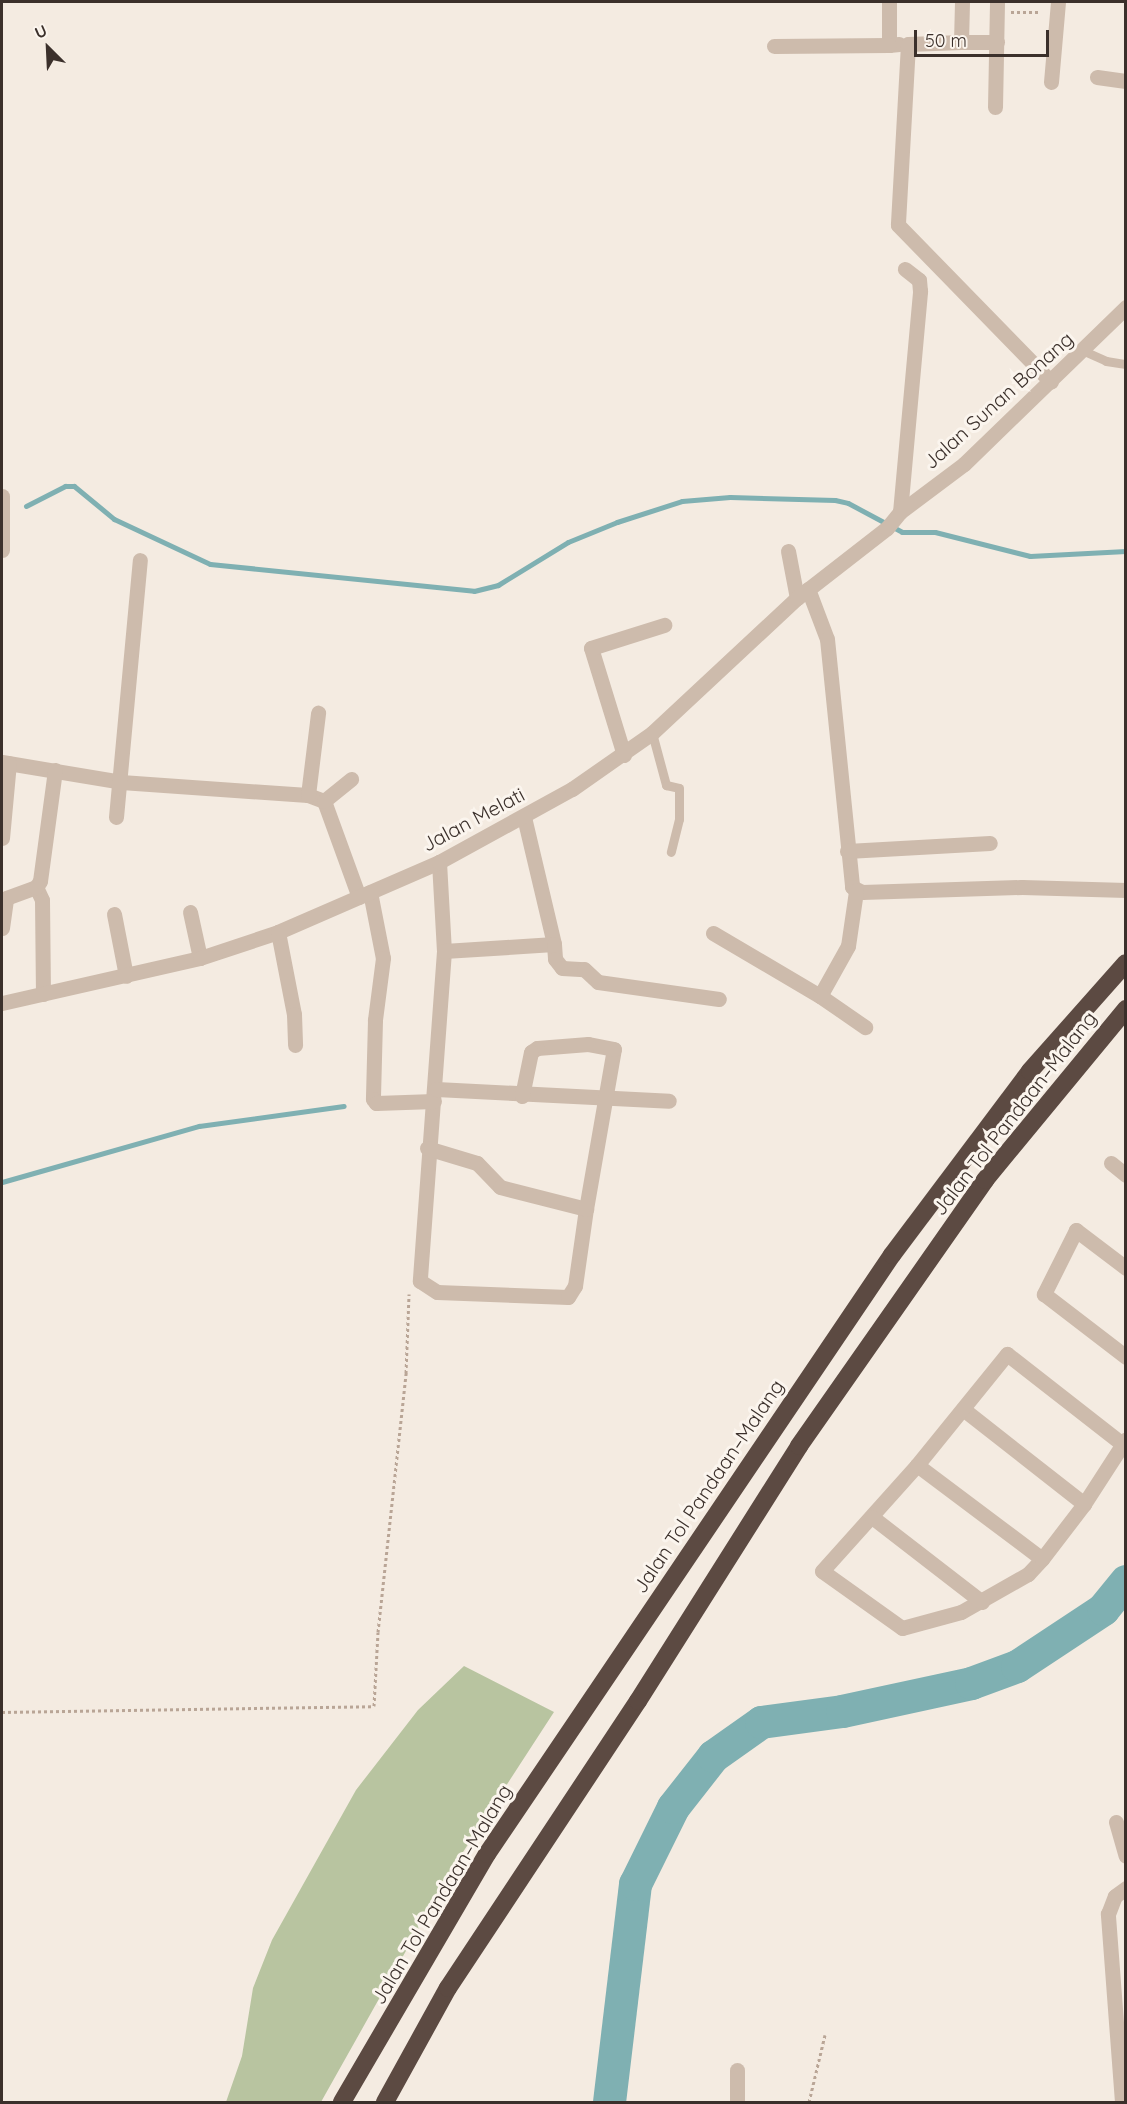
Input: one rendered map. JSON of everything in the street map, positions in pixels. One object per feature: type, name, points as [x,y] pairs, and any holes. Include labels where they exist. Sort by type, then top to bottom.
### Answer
[{"type":"highway","name":"Jalan Tol Pandaan–Malang","points":[[342,2103],[487,1854],[892,1255],[1030,1071],[1125,963]]},
{"type":"highway","name":"Jalan Tol Pandaan–Malang","points":[[388,2097],[448,1988],[638,1701],[798,1446],[985,1180],[1125,1009]]},
{"type":"street","points":[[889,2],[889,45]]},
{"type":"street","points":[[961,42],[962,2]]},
{"type":"street","points":[[995,107],[997,7]]},
{"type":"street","points":[[1051,82],[1058,7]]},
{"type":"street","points":[[774,46],[997,42]]},
{"type":"street","points":[[908,44],[898,225],[1052,382]]},
{"type":"street","points":[[1097,77],[1125,81]]},
{"type":"street","points":[[894,519],[920,291],[919,280],[905,269]]},
{"type":"street","name":"Jalan Sunan Bonang","points":[[894,519],[964,464],[1084,351],[1125,307]]},
{"type":"street","points":[[2,496],[2,550]]},
{"type":"street","name":"Jalan Melati","points":[[2,1003],[200,958],[278,932],[439,862],[524,817],[624,755],[655,740],[803,594],[894,519]]},
{"type":"street","points":[[788,551],[803,594],[827,639],[849,881],[856,891],[848,946],[820,996]]},
{"type":"street","points":[[116,817],[140,560]]},
{"type":"street","points":[[624,755],[591,648],[664,626]]},
{"type":"street","points":[[308,795],[318,713]]},
{"type":"street","points":[[2,838],[5,763],[121,782],[308,795],[324,801],[365,895],[383,958],[375,1020],[373,1099],[375,1103],[431,1098],[522,1096],[669,1101]]},
{"type":"street","points":[[43,994],[42,900],[36,887],[55,770]]},
{"type":"street","points":[[324,801],[351,779]]},
{"type":"street","points":[[524,817],[554,944],[555,960],[562,968],[584,969],[598,982],[719,999]]},
{"type":"street","points":[[847,851],[990,843]]},
{"type":"street","points":[[439,862],[444,951],[427,1148],[419,1276],[437,1292],[571,1295],[614,1049],[588,1044],[545,1046],[531,1052],[522,1096]]},
{"type":"street","points":[[2,928],[6,898],[36,887]]},
{"type":"street","points":[[856,891],[1022,887],[1125,890]]},
{"type":"street","points":[[190,912],[200,958]]},
{"type":"street","points":[[114,914],[126,976]]},
{"type":"street","points":[[278,932],[294,1014],[294,1045]]},
{"type":"street","points":[[713,933],[820,996],[865,1027]]},
{"type":"street","points":[[444,951],[554,944]]},
{"type":"street","points":[[427,1148],[477,1163],[500,1187],[586,1209]]},
{"type":"street","points":[[1111,1163],[1125,1175]]},
{"type":"street","points":[[1125,1268],[1076,1230],[1044,1294],[1125,1357]]},
{"type":"street","points":[[1007,1354],[1124,1441],[1084,1504],[1028,1574],[961,1612],[902,1628],[822,1571],[872,1517],[963,1410],[1007,1354]]},
{"type":"street","points":[[963,1410],[1084,1504]]},
{"type":"street","points":[[917,1465],[1042,1559]]},
{"type":"street","points":[[872,1517],[982,1602]]},
{"type":"street","points":[[1116,1822],[1125,1856]]},
{"type":"street","points":[[1123,2097],[1108,1914],[1115,1896],[1125,1888]]},
{"type":"street","points":[[737,2070],[737,2103]]},
{"type":"lane","points":[[1084,351],[1106,361],[1125,364]]},
{"type":"lane","points":[[655,740],[666,785],[680,788],[679,819],[671,852]]},
{"type":"path","points":[[997,7],[1058,7]]},
{"type":"path","points":[[2,1712],[374,1706],[378,1632],[406,1373],[409,1292]]},
{"type":"path","points":[[809,2103],[825,2035]]},
{"type":"green space","points":[[464,1666],[554,1712],[452,1869],[321,2102],[226,2102],[242,2056],[253,1988],[272,1940],[356,1790],[418,1710]]},
{"type":"waterway","points":[[26,506],[65,486],[74,486],[114,519],[210,564],[474,591],[498,585],[568,542],[617,522],[682,501],[730,497],[835,500],[848,503],[902,532],[935,532],[1030,556],[1126,551]]},
{"type":"waterway","points":[[2,1182],[199,1126],[344,1106]]},
{"type":"waterway","points":[[609,2102],[635,1884],[673,1807],[713,1756],[761,1722],[842,1711],[971,1683],[1017,1666],[1103,1609],[1126,1581]]}]
